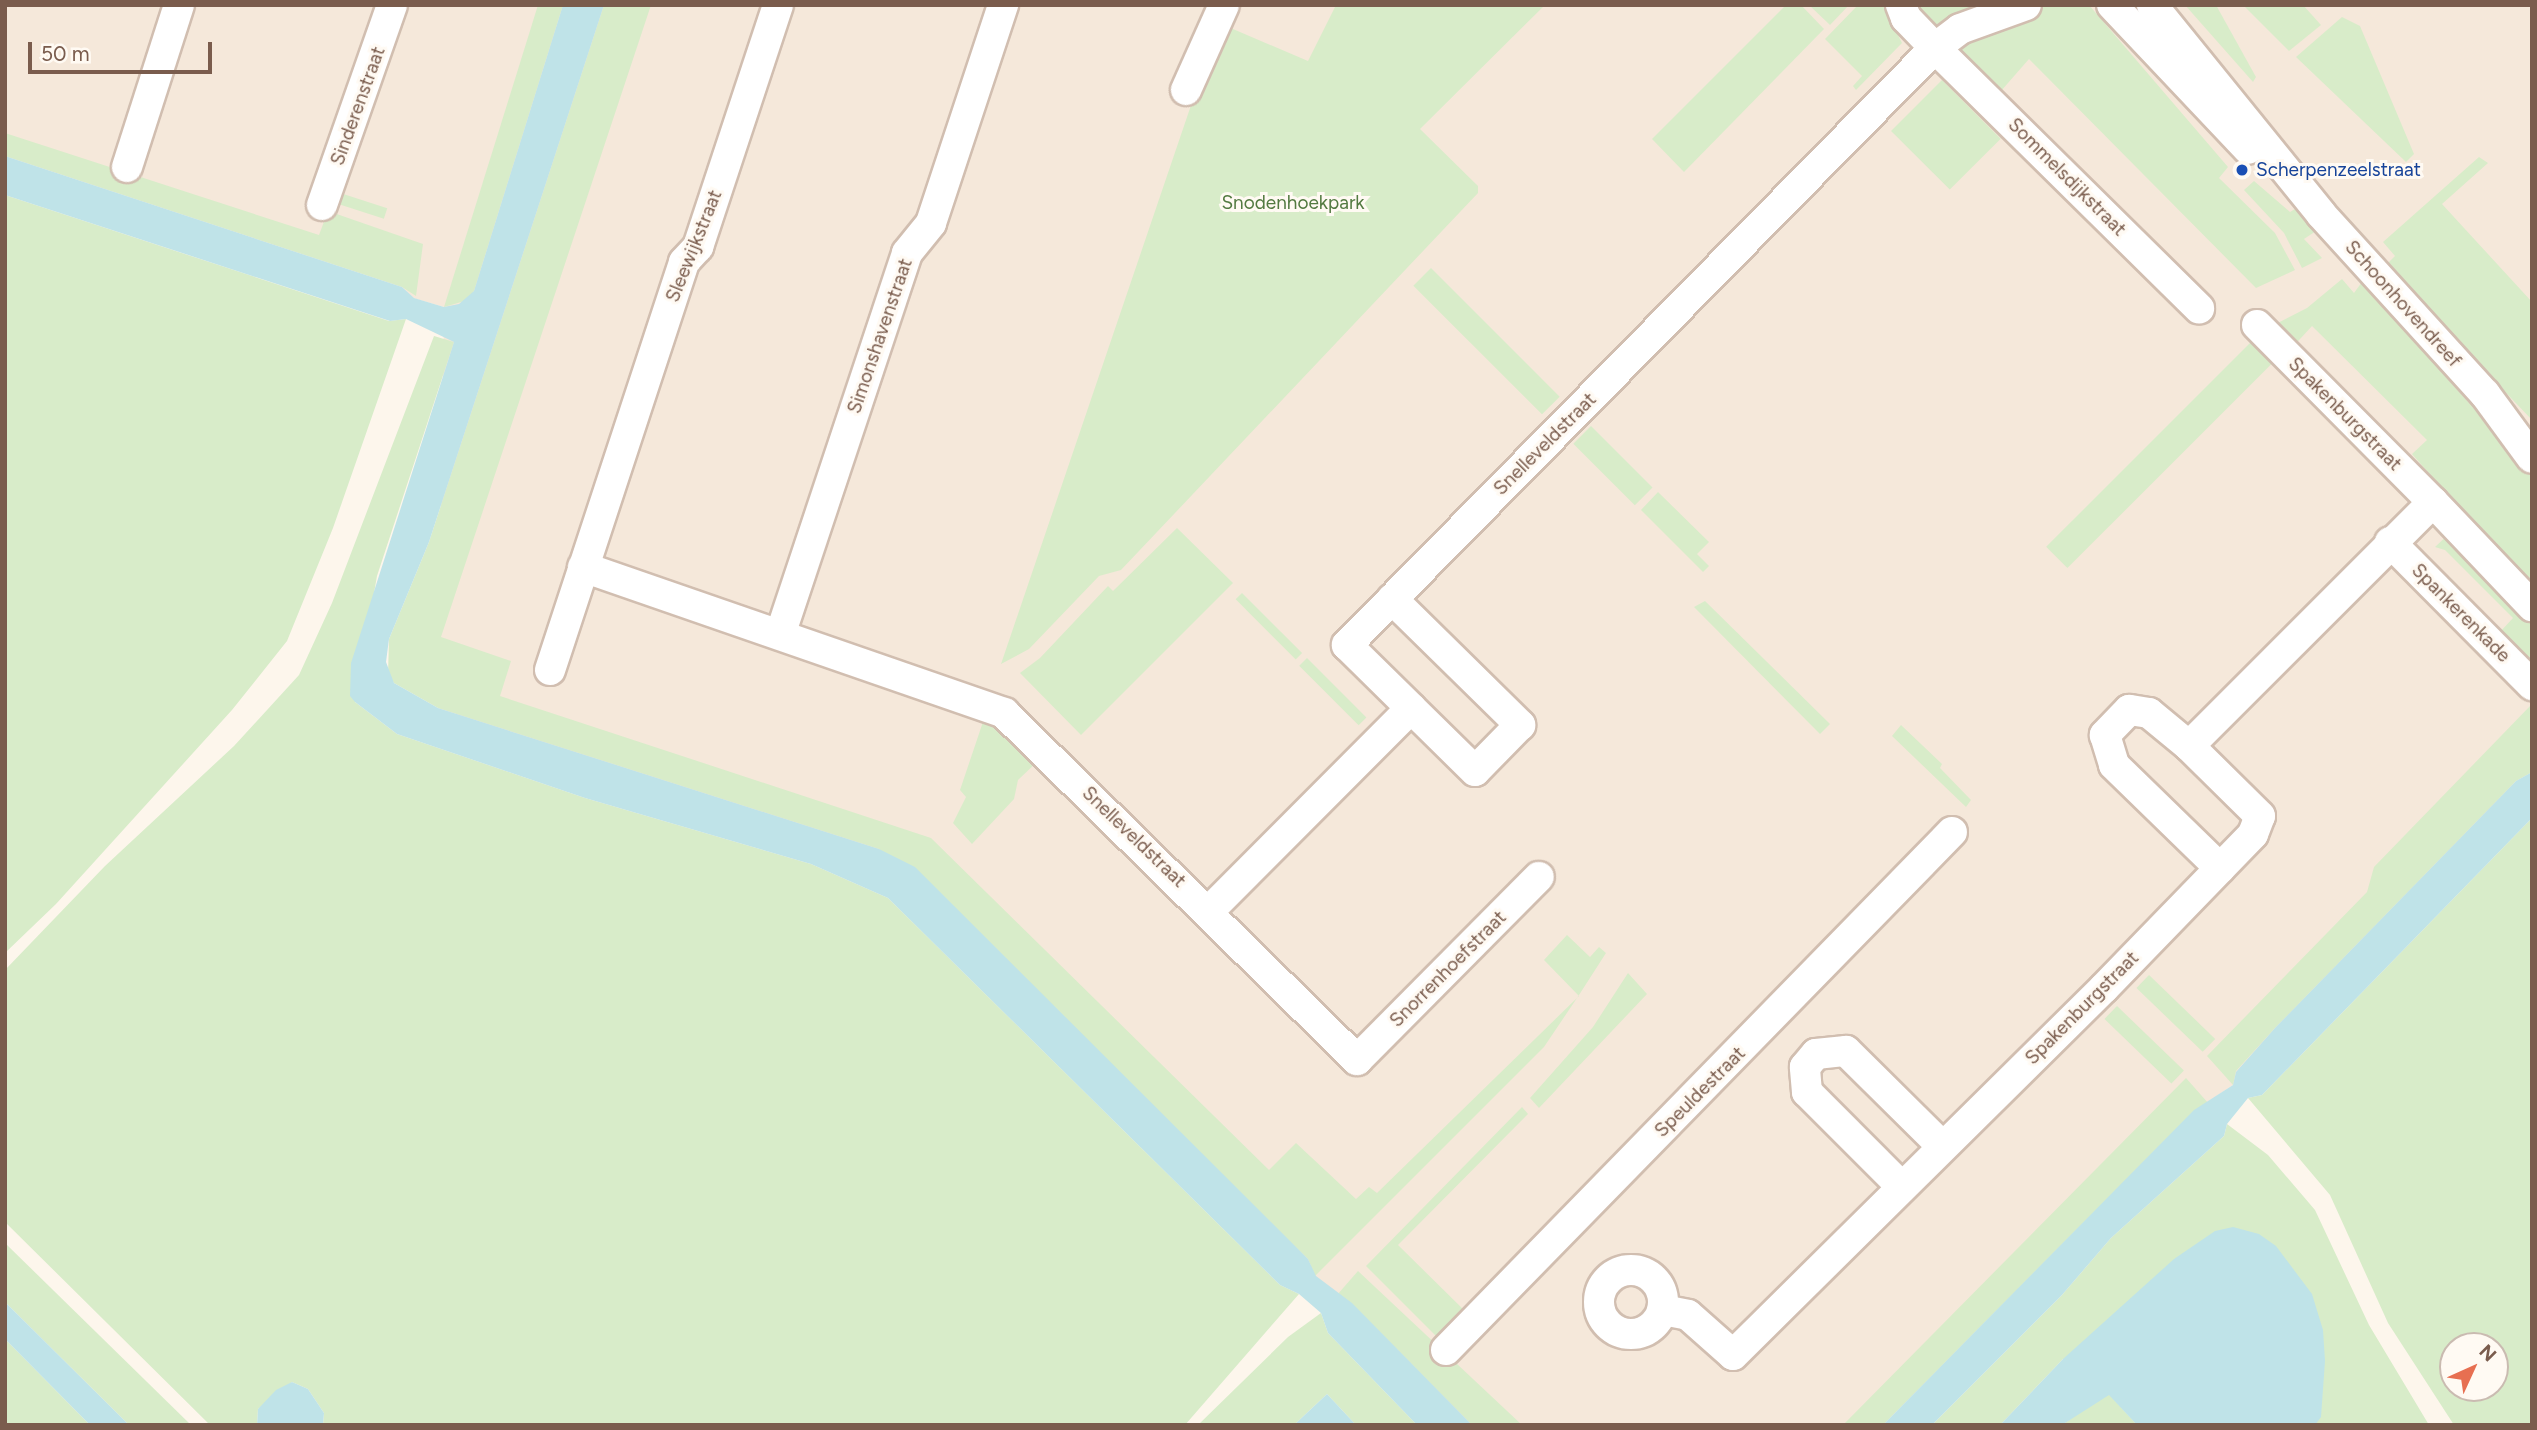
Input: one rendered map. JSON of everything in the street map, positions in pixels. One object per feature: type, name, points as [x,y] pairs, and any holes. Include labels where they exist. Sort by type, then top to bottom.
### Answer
[{"type":"street","points":[[127,167],[179,5]]},
{"type":"street","name":"Sinderenstraat","points":[[322,205],[392,5]]},
{"type":"street","name":"Sleewijkstraat","points":[[550,670],[594,571],[684,262],[698,247],[778,5]]},
{"type":"street","name":"Simonshavenstraat","points":[[780,632],[906,253],[931,223],[1003,5]]},
{"type":"street","points":[[1186,90],[1224,5]]},
{"type":"street","name":"Sommelsdijkstraat","points":[[1901,5],[1906,18],[1935,48],[2199,308]]},
{"type":"street","name":"Snelleveldstraat","points":[[1411,708],[1347,645],[1935,48],[1960,29],[2026,5]]},
{"type":"street","name":"Schoonhovendreef","points":[[2112,5],[2255,157],[2321,214]]},
{"type":"street","name":"Schoonhovendreef","points":[[2152,5],[2321,214],[2485,394],[2532,436]]},
{"type":"street","name":"Spakenburgstraat","points":[[2257,325],[2532,606]]},
{"type":"street","name":"Schoonhovendreef","points":[[2485,394],[2532,458]]},
{"type":"street","points":[[2189,746],[2390,542],[2433,502]]},
{"type":"street","name":"Spankerenkade","points":[[2390,542],[2532,685]]},
{"type":"street","points":[[594,571],[780,632]]},
{"type":"street","points":[[1209,911],[1411,708],[1475,771],[1520,725],[1392,599]]},
{"type":"street","name":"Snelleveldstraat","points":[[780,632],[986,704],[1004,713],[1209,911],[1357,1060]]},
{"type":"street","name":"Spakenburgstraat","points":[[1663,1310],[1688,1315],[1733,1355],[1900,1186],[2220,868],[2253,834],[2260,817],[2189,746],[2149,713],[2129,710],[2105,735],[2114,765],[2220,868]]},
{"type":"street","name":"Speuldestraat","points":[[1446,1350],[1952,832]]},
{"type":"street","name":"Snorrenhoefstraat","points":[[1357,1060],[1539,877]]},
{"type":"street","points":[[1900,1186],[1807,1092],[1805,1067],[1816,1054],[1846,1051],[1941,1145]]},
{"type":"shaded area","points":[[5,5],[2532,5],[2532,772],[2516,781],[2233,1085],[2194,1111],[1883,1425],[1471,1425],[1315,1276],[934,882],[438,708],[444,307],[413,298],[402,287],[5,156]]},
{"type":"green space","points":[[538,5],[563,5],[474,291],[468,300],[444,307]]},
{"type":"green space","points":[[604,5],[651,5],[441,637],[511,661],[500,696],[931,838],[1269,1170],[1296,1143],[1356,1199],[1369,1187],[1377,1193],[1577,998],[1544,1047],[1315,1276],[1308,1259],[879,849],[438,708],[394,683],[388,674],[389,639],[429,542]]},
{"type":"green space","name":"Snodenhoekpark","points":[[1336,5],[1545,5],[1420,129],[1478,186],[1478,193],[1121,570],[1099,576],[1029,649],[1001,664],[1219,23],[1308,61]]},
{"type":"green space","points":[[1786,5],[1801,5],[1824,29],[1684,172],[1652,139]]},
{"type":"green space","points":[[1809,5],[1849,5],[1830,25]]},
{"type":"green space","points":[[1858,5],[1883,5],[1902,43],[1856,90],[1853,86],[1862,76],[1825,39]]},
{"type":"green space","points":[[1914,5],[1987,5],[1938,29]]},
{"type":"green space","points":[[2043,5],[2089,5],[2228,167],[2219,178],[2275,233],[2295,270],[2256,288],[2029,59],[2001,91],[2012,103],[2010,106],[1959,52],[1961,37],[2026,19]]},
{"type":"green space","points":[[2185,5],[2216,5],[2256,77],[2253,82]]},
{"type":"green space","points":[[2243,5],[2303,5],[2321,25],[2289,51]]},
{"type":"green space","points":[[2342,17],[2360,26],[2414,154],[2406,162],[2296,57]]},
{"type":"green space","points":[[1942,80],[2001,139],[1950,190],[1891,131]]},
{"type":"green space","points":[[5,133],[319,235],[328,211],[423,244],[416,296],[402,287],[5,156]]},
{"type":"green space","points":[[2479,157],[2488,163],[2442,204],[2532,302],[2532,420],[2385,266],[2395,256],[2383,242]]},
{"type":"green space","points":[[2254,181],[2290,212],[2295,209],[2316,231],[2304,239],[2322,258],[2302,268],[2284,233],[2244,190]]},
{"type":"green space","points":[[334,191],[387,208],[384,219],[331,201]]},
{"type":"green space","points":[[5,195],[389,321],[406,319],[333,528],[287,641],[232,710],[56,904],[5,953]]},
{"type":"green space","points":[[1431,268],[1560,397],[1542,414],[1413,286]]},
{"type":"green space","points":[[2342,279],[2354,293],[2362,282],[2532,474],[2532,591],[2412,454],[2427,440],[2312,326],[2289,351],[2266,329],[2307,308]]},
{"type":"green space","points":[[2259,334],[2280,355],[2067,568],[2046,547]]},
{"type":"green space","points":[[434,336],[454,342],[377,576],[355,702],[397,734],[585,798],[811,864],[888,898],[1280,1285],[1299,1294],[1185,1425],[323,1425],[324,1413],[308,1389],[292,1382],[258,1409],[257,1425],[210,1425],[5,1222],[5,970],[105,866],[234,746],[299,675],[332,603]]},
{"type":"green space","points":[[1591,426],[1653,488],[1635,505],[1573,444]]},
{"type":"green space","points":[[1658,492],[1709,542],[1697,554],[1709,566],[1703,572],[1641,510]]},
{"type":"green space","points":[[1177,528],[1233,583],[1081,735],[1020,673],[1040,658],[1108,586],[1113,591]]},
{"type":"green space","points":[[2451,532],[2532,619],[2532,664],[2500,632],[2513,618],[2445,550],[2435,547]]},
{"type":"green space","points":[[1242,593],[1302,653],[1296,659],[1236,599]]},
{"type":"green space","points":[[1705,601],[1830,724],[1820,734],[1694,607]]},
{"type":"green space","points":[[1307,658],[1366,717],[1359,725],[1299,666]]},
{"type":"green space","points":[[2532,704],[2532,772],[2516,781],[2275,1028],[2236,1071],[2233,1085],[2207,1056],[2367,892],[2374,867]]},
{"type":"green space","points":[[987,710],[1038,761],[1018,780],[1014,799],[972,844],[953,823],[966,797],[960,790]]},
{"type":"green space","points":[[1901,725],[1942,764],[1940,768],[1971,800],[1966,807],[1892,736]]},
{"type":"green space","points":[[2532,818],[2532,1425],[2454,1425],[2439,1402],[2509,1402],[2509,1332],[2439,1332],[2439,1402],[2388,1323],[2330,1195],[2248,1098],[2262,1095]]},
{"type":"green space","points":[[1567,935],[1590,957],[1599,947],[1606,953],[1579,996],[1544,960]]},
{"type":"green space","points":[[1628,973],[1647,994],[1539,1108],[1530,1098],[1593,1027]]},
{"type":"green space","points":[[2149,975],[2215,1039],[2203,1052],[2136,988]]},
{"type":"green space","points":[[2117,1006],[2184,1071],[2171,1084],[2104,1019]]},
{"type":"green space","points":[[2186,1078],[2209,1104],[2194,1111],[1883,1425],[1843,1425]]},
{"type":"green space","points":[[1522,1107],[1528,1114],[1398,1245],[1466,1312],[1438,1338],[1366,1266]]},
{"type":"green space","points":[[2227,1124],[2268,1155],[2315,1210],[2369,1325],[2429,1425],[2309,1425],[2063,1359],[2000,1425],[1932,1425],[2062,1295],[2111,1238],[2224,1136]]},
{"type":"green space","points":[[5,1243],[191,1425],[129,1425],[5,1302]]},
{"type":"green space","points":[[1358,1271],[1522,1425],[1472,1425],[1352,1304],[1337,1295]]},
{"type":"green space","points":[[1321,1313],[1328,1333],[1417,1425],[1356,1425],[1327,1394],[1294,1425],[1198,1425],[1288,1337]]},
{"type":"green space","points":[[5,1339],[90,1425],[5,1425]]},
{"type":"green space","points":[[2109,1394],[2137,1425],[2062,1425],[2090,1405]]},
{"type":"water","points":[[563,5],[604,5],[429,542],[389,639],[386,662],[394,683],[438,708],[879,849],[915,867],[1308,1259],[1316,1276],[1352,1303],[1472,1425],[1417,1425],[1328,1333],[1321,1313],[1299,1294],[1280,1285],[888,898],[811,864],[585,798],[397,734],[355,702],[350,696],[351,663],[454,342],[406,319],[390,321],[5,195],[5,156],[402,287],[414,298],[444,307],[459,304],[474,291]]},
{"type":"water","points":[[2532,772],[2532,818],[2262,1095],[2248,1098],[2227,1124],[2224,1136],[2111,1238],[2062,1295],[1932,1425],[1883,1425],[2194,1110],[2233,1085],[2236,1072],[2275,1028],[2516,781]]},
{"type":"water","points":[[2233,1227],[2259,1234],[2276,1246],[2312,1294],[2323,1330],[2325,1361],[2321,1417],[2315,1425],[2137,1425],[2109,1395],[2062,1425],[2000,1425],[2063,1359],[2174,1259],[2215,1231]]},
{"type":"water","points":[[5,1302],[129,1425],[90,1425],[5,1339]]},
{"type":"water","points":[[292,1382],[308,1389],[324,1413],[323,1425],[257,1425],[258,1409],[276,1390]]},
{"type":"water","points":[[1327,1394],[1356,1425],[1294,1425]]},
{"type":"place","name":"Scherpenzeelstraat","points":[[2242,170]]}]
